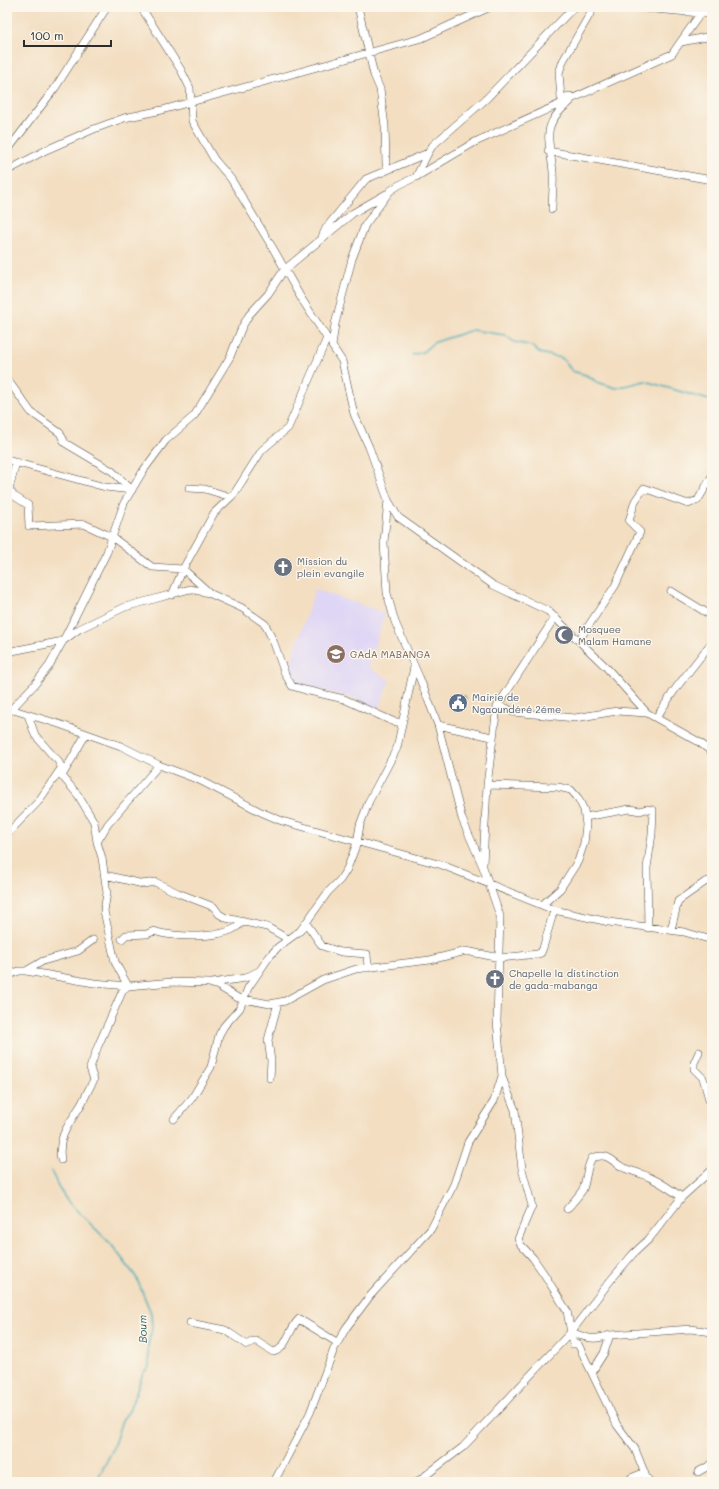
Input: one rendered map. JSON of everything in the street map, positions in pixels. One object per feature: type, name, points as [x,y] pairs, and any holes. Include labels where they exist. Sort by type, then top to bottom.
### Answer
[{"type":"street","points":[[7,151],[55,88],[107,7]]},
{"type":"street","points":[[141,7],[181,70],[190,88],[192,121],[214,159],[231,179],[284,270],[342,361],[354,414],[370,447],[388,500],[398,517],[493,584],[525,599],[554,617],[579,640],[647,713],[699,742],[712,752]]},
{"type":"street","points":[[358,7],[380,89],[386,146],[386,164],[388,169]]},
{"type":"street","points":[[7,171],[46,150],[124,118],[191,102],[369,51],[422,38],[490,7]]},
{"type":"street","points":[[416,177],[428,153],[434,146],[486,99],[574,7]]},
{"type":"street","points":[[581,94],[561,98],[559,73],[572,43],[594,7]]},
{"type":"street","points":[[631,7],[703,10],[712,14]]},
{"type":"street","points":[[332,346],[335,324],[352,259],[365,226],[390,192],[399,184],[416,177],[475,142],[672,54],[703,10]]},
{"type":"street","points":[[681,42],[712,36]]},
{"type":"street","points":[[552,209],[552,170],[548,151],[549,131],[556,113],[581,94]]},
{"type":"street","points":[[548,151],[712,180]]},
{"type":"street","points":[[322,238],[326,228],[366,179],[428,153]]},
{"type":"street","points":[[8,711],[35,684],[63,642],[107,552],[124,503],[143,471],[166,440],[194,416],[230,357],[242,327],[284,270],[353,213],[390,192]]},
{"type":"street","points":[[172,595],[183,569],[214,513],[234,494],[262,450],[288,428],[327,338]]},
{"type":"street","points":[[7,380],[31,412],[60,433],[65,443],[112,471],[132,490]]},
{"type":"street","points":[[7,460],[105,487],[132,490]]},
{"type":"street","points":[[16,462],[9,489],[14,496],[28,505],[29,526],[84,524],[112,537],[152,567],[183,569],[211,594]]},
{"type":"street","points":[[579,640],[615,586],[640,532],[629,521],[635,501],[644,488],[688,504],[698,500],[712,476]]},
{"type":"street","points":[[189,488],[205,489],[231,497],[234,494]]},
{"type":"street","points":[[388,500],[384,542],[387,593],[395,622],[438,725],[462,819],[483,867],[500,916],[497,1021],[502,1076],[515,1110],[522,1169],[532,1206],[518,1240],[533,1258],[567,1311],[573,1344],[578,1344],[617,1425],[635,1449],[645,1474],[650,1482]]},
{"type":"street","points":[[7,652],[63,642],[79,629],[126,608],[190,589],[211,594],[242,608],[265,624],[285,674],[292,686],[344,699],[392,721],[402,723]]},
{"type":"street","points":[[671,591],[712,616]]},
{"type":"street","points":[[483,867],[487,784],[497,707],[554,617]]},
{"type":"street","points":[[656,718],[712,642]]},
{"type":"street","points":[[174,1119],[192,1098],[211,1067],[219,1035],[224,1026],[240,1008],[243,999],[261,969],[278,947],[306,923],[316,906],[347,869],[357,843],[360,825],[369,801],[397,748],[414,667]]},
{"type":"street","points":[[497,707],[506,708],[513,712],[564,718],[575,718],[617,711],[647,713]]},
{"type":"street","points":[[8,711],[28,715],[121,746],[159,765],[199,780],[261,812],[357,843],[442,866],[554,910],[584,917],[648,928],[684,932],[712,940]]},
{"type":"street","points":[[28,715],[35,736],[57,759],[63,769],[62,776],[78,795],[94,822],[105,875],[107,893],[104,911],[115,962],[128,986]]},
{"type":"street","points":[[438,725],[492,737]]},
{"type":"street","points":[[7,834],[38,802],[63,769],[86,734]]},
{"type":"street","points":[[97,842],[108,824],[159,765]]},
{"type":"street","points":[[487,784],[558,787],[571,790],[578,798],[584,810],[586,825],[584,843],[578,860],[560,889],[542,905]]},
{"type":"street","points":[[585,817],[630,809],[640,811],[646,809],[653,810],[652,834],[647,868],[648,928]]},
{"type":"street","points":[[105,875],[143,884],[155,882],[214,908],[219,914],[226,918],[267,927],[288,940]]},
{"type":"street","points":[[671,930],[678,901],[704,882],[712,880]]},
{"type":"street","points":[[209,983],[218,986],[231,995],[270,1004],[278,1003],[301,993],[323,980],[356,969],[430,960],[466,951],[500,958],[541,953],[554,910]]},
{"type":"street","points":[[122,939],[126,935],[147,934],[154,931],[162,934],[169,933],[184,937],[208,935],[232,930],[242,922]]},
{"type":"street","points":[[306,923],[322,946],[341,952],[367,954],[368,968]]},
{"type":"street","points":[[26,971],[43,961],[78,951],[93,940]]},
{"type":"street","points":[[7,976],[19,971],[26,971],[94,983],[128,986],[172,982],[209,983],[240,979],[261,969]]},
{"type":"street","points":[[61,1160],[59,1149],[64,1130],[80,1107],[94,1080],[90,1068],[98,1046],[123,990],[128,986]]},
{"type":"street","points":[[270,1078],[268,1040],[278,1003]]},
{"type":"street","points":[[699,1052],[694,1063],[694,1069],[703,1078],[712,1110]]},
{"type":"street","points":[[274,1482],[310,1413],[325,1370],[349,1322],[431,1229],[454,1184],[468,1142],[494,1101],[502,1076]]},
{"type":"street","points":[[567,1209],[582,1190],[586,1180],[587,1166],[592,1158],[601,1155],[613,1159],[617,1164],[628,1169],[652,1178],[682,1197]]},
{"type":"street","points":[[417,1482],[463,1447],[571,1332],[610,1281],[633,1254],[649,1239],[682,1197],[712,1170]]},
{"type":"street","points":[[190,1322],[225,1330],[247,1345],[253,1341],[256,1341],[273,1352],[282,1347],[293,1326],[299,1320],[338,1343]]},
{"type":"street","points":[[571,1332],[590,1339],[600,1339],[610,1335],[691,1329],[712,1332]]},
{"type":"street","points":[[592,1372],[604,1353],[610,1335]]},
{"type":"street","points":[[698,1472],[712,1464]]},
{"type":"street","points":[[628,1482],[637,1474],[645,1474]]},
{"type":"shaded area","points":[[315,589],[385,613],[368,667],[390,680],[378,709],[357,699],[297,685],[287,674]]},
{"type":"green space","points":[[459,694],[466,697],[458,711],[451,707]]},
{"type":"waterway","points":[[412,355],[423,352],[433,343],[472,330],[505,335],[514,342],[532,346],[539,353],[562,358],[572,371],[586,375],[597,382],[616,388],[645,381],[712,401]]},
{"type":"waterway","name":"Boum","points":[[51,1171],[60,1190],[68,1202],[111,1244],[136,1277],[151,1313],[152,1328],[148,1345],[149,1367],[143,1373],[129,1411],[122,1420],[112,1451],[96,1482]]},
{"type":"place","name":"Mission du plein evangile","points":[[283,567]]},
{"type":"place","name":"Mosquee Malam Hamane","points":[[564,635]]},
{"type":"place","name":"GAdA MABANGA","points":[[336,654]]},
{"type":"place","name":"Mairie de Ngaoundéré 2éme","points":[[458,703]]},
{"type":"place","name":"Chapelle la distinction de gada-mabanga","points":[[495,979]]}]
